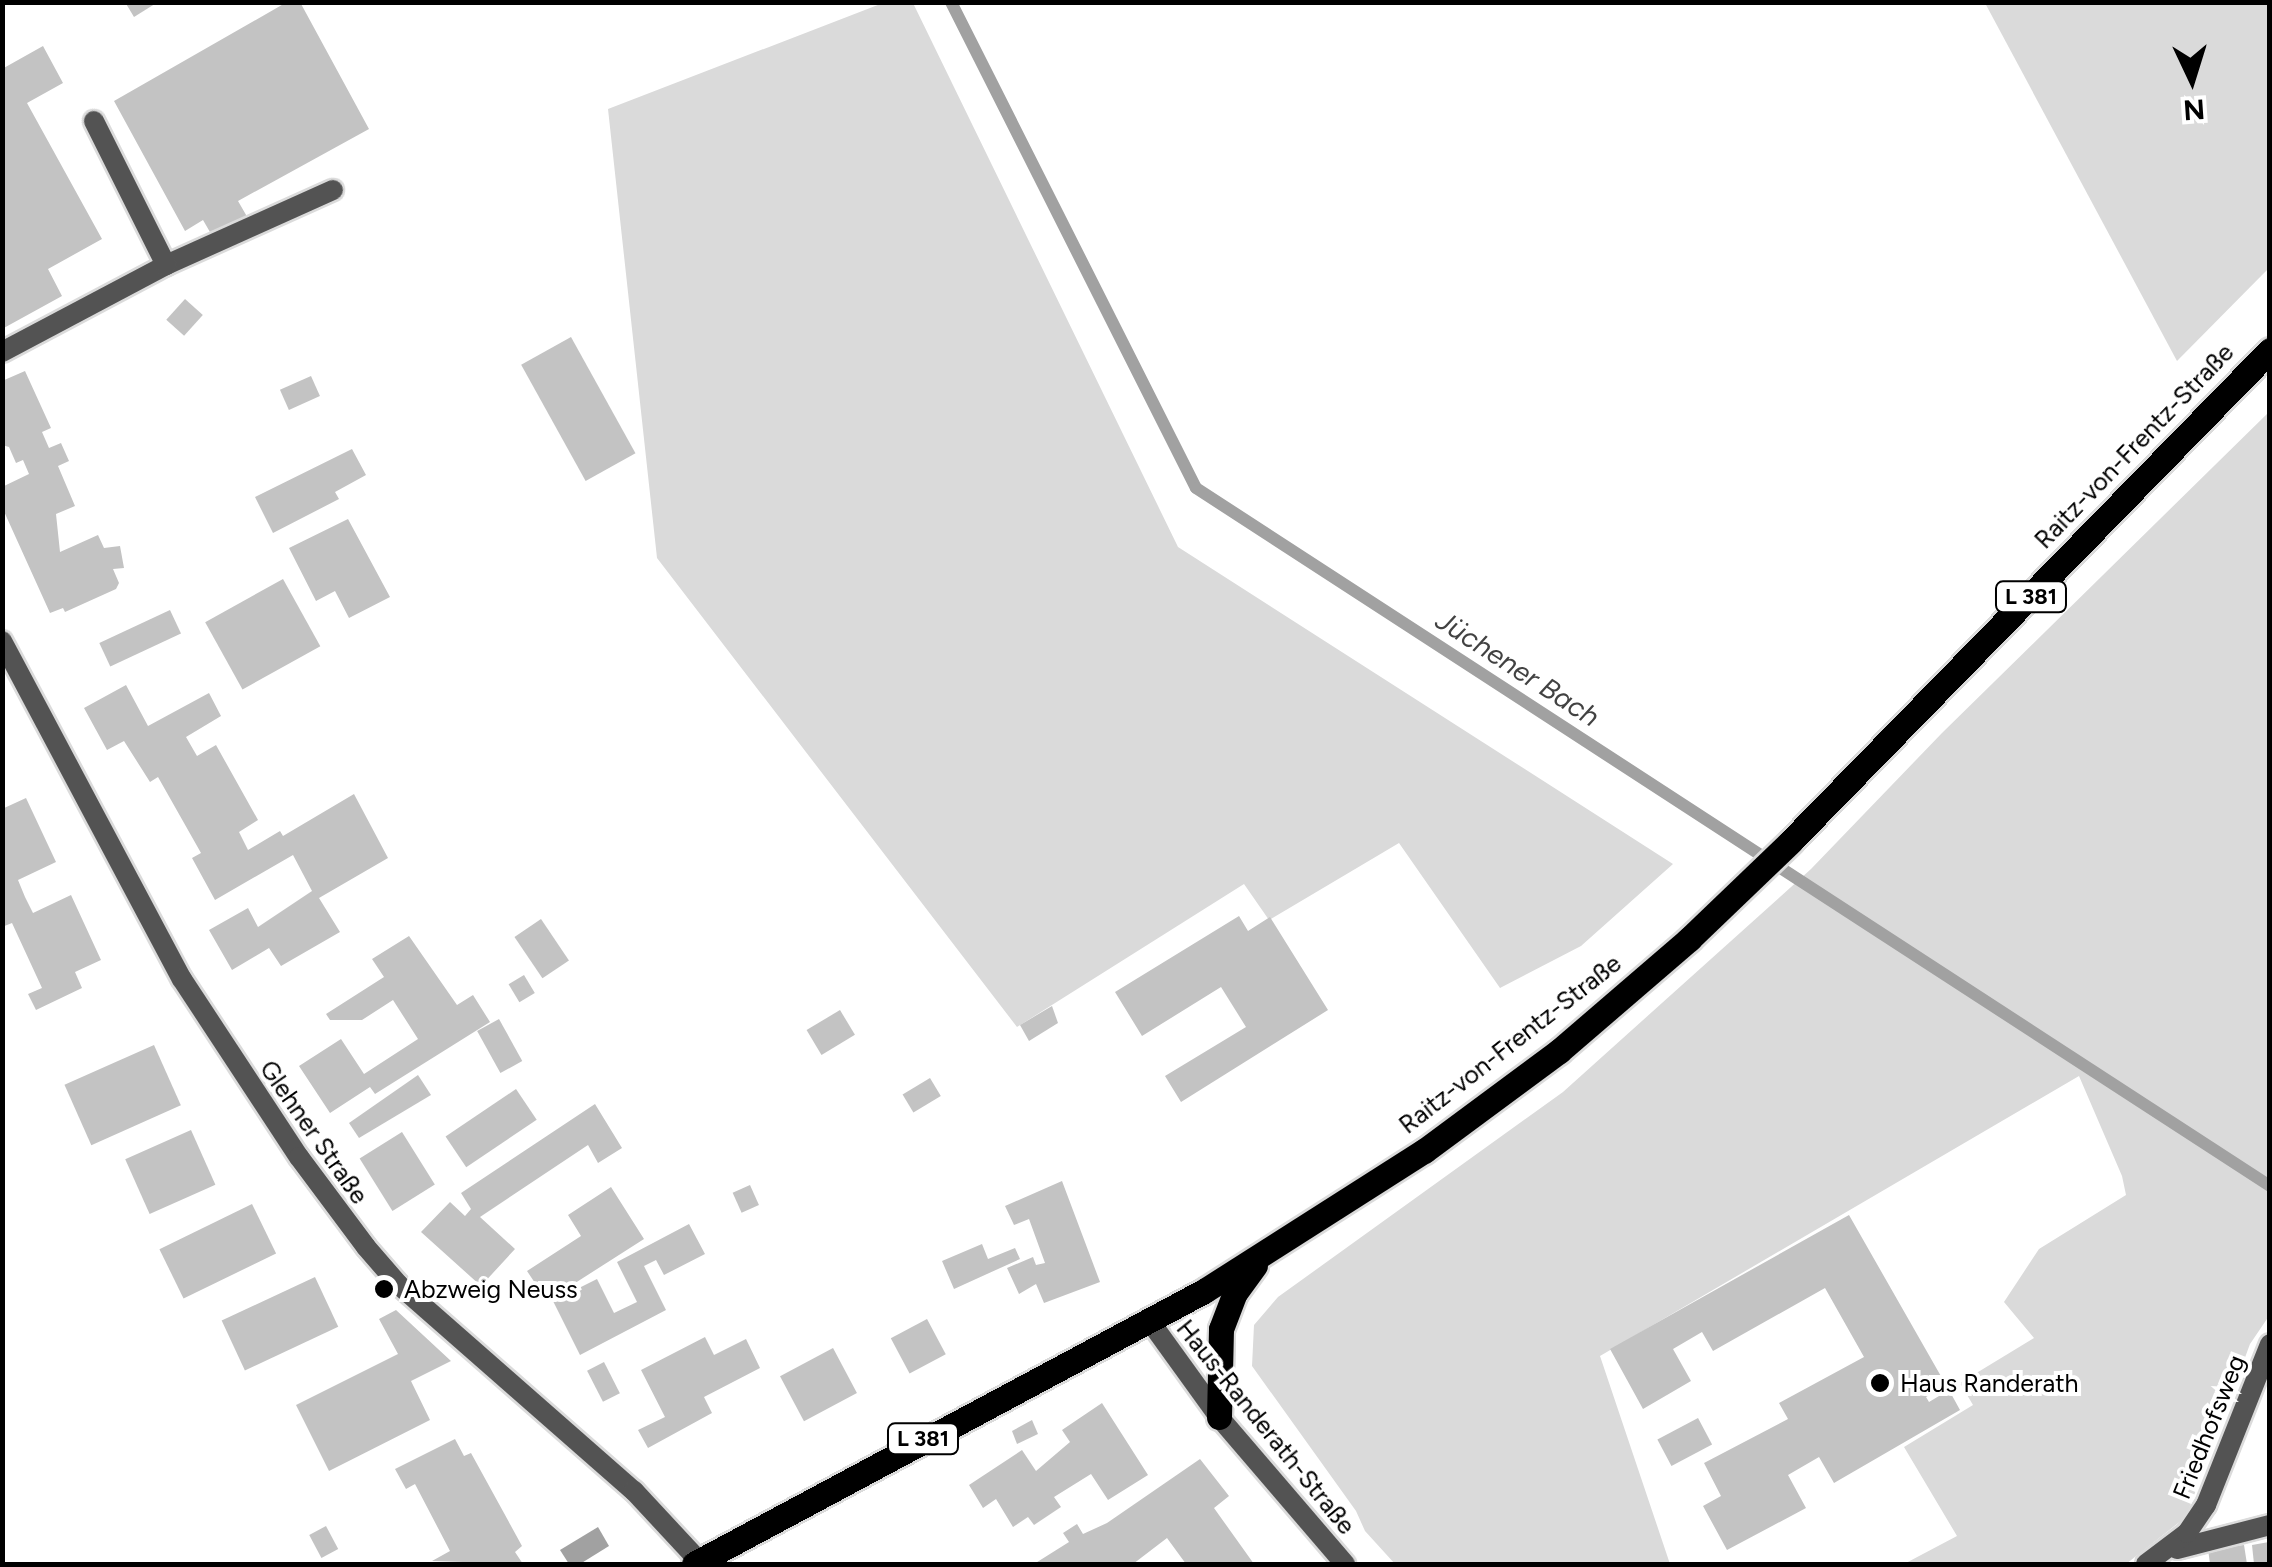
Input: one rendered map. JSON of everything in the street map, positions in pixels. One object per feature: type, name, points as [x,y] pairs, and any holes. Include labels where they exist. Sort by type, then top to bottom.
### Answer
[{"type":"main road","name":"Raitz-von-Frentz-Straße","points":[[696,1563],[1261,1257],[1424,1151],[1559,1052],[1790,842],[2270,350]]},
{"type":"main road","points":[[1219,1417],[1221,1329],[1235,1293],[1261,1257]]},
{"type":"street","points":[[94,120],[166,264]]},
{"type":"street","points":[[2,352],[166,264],[333,190]]},
{"type":"street","name":"Glehner Straße","points":[[2,641],[182,979],[347,1223],[398,1284],[634,1491],[696,1563]]},
{"type":"street","name":"Haus-Randerath-Straße","points":[[1149,1320],[1219,1417],[1344,1564]]},
{"type":"street","name":"Friedhofsweg","points":[[2154,1560],[2187,1533],[2206,1504],[2270,1344]]},
{"type":"street","points":[[2154,1560],[2270,1524]]},
{"type":"shaded area","points":[[883,3],[913,3],[1178,547],[1673,864],[1581,946],[1500,988],[1399,843],[1269,920],[1244,884],[1017,1027],[657,558],[608,109]]},
{"type":"shaded area","points":[[1985,3],[2269,3],[2269,268],[2177,361]]},
{"type":"shaded area","points":[[2269,412],[2269,1316],[2250,1344],[2186,1517],[2126,1564],[1904,1564],[1957,1536],[1904,1447],[1973,1405],[1960,1383],[2034,1338],[2004,1302],[2039,1249],[2126,1195],[2122,1176],[2079,1076],[1600,1356],[1670,1564],[1395,1564],[1365,1531],[1356,1511],[1252,1366],[1254,1325],[1278,1297],[1563,1092],[1811,869],[1942,733]]},
{"type":"shaded area","points":[[598,1527],[609,1546],[580,1564],[569,1564],[560,1550]]},
{"type":"building","points":[[125,2],[158,2],[134,17]]},
{"type":"building","points":[[287,2],[300,2],[369,129],[238,201],[249,220],[214,239],[203,220],[185,231],[114,101]]},
{"type":"building","points":[[43,46],[63,83],[27,103],[102,239],[48,269],[62,296],[2,329],[2,69]]},
{"type":"building","points":[[185,299],[203,315],[184,336],[166,320]]},
{"type":"building","points":[[571,337],[635,453],[586,481],[521,365]]},
{"type":"building","points":[[25,371],[51,428],[42,432],[49,448],[61,443],[69,461],[58,466],[75,506],[56,514],[60,552],[98,535],[104,548],[120,546],[124,568],[113,569],[119,583],[116,589],[65,612],[63,608],[50,613],[2,507],[2,487],[29,474],[23,460],[16,463],[9,447],[2,445],[2,381]]},
{"type":"building","points":[[311,376],[320,396],[289,410],[280,390]]},
{"type":"building","points":[[352,449],[366,475],[335,492],[339,499],[273,533],[255,497]]},
{"type":"building","points":[[348,519],[390,597],[349,618],[335,591],[316,601],[289,548]]},
{"type":"building","points":[[283,579],[320,646],[242,689],[205,622]]},
{"type":"building","points":[[170,610],[181,634],[110,667],[99,643]]},
{"type":"building","points":[[126,685],[148,726],[209,693],[221,716],[186,737],[197,756],[216,745],[258,820],[239,832],[248,850],[280,831],[283,836],[354,794],[388,858],[319,898],[340,932],[281,966],[269,948],[232,970],[209,930],[248,908],[258,927],[312,891],[293,855],[215,900],[192,858],[201,853],[158,777],[150,782],[124,741],[107,750],[84,708]]},
{"type":"building","points":[[26,798],[56,862],[18,880],[25,897],[33,913],[71,895],[101,960],[75,972],[82,988],[36,1010],[28,994],[42,988],[12,923],[2,927],[2,809]]},
{"type":"building","points":[[1239,916],[1248,931],[1270,917],[1328,1010],[1181,1102],[1165,1076],[1246,1027],[1221,987],[1142,1036],[1115,992]]},
{"type":"building","points":[[541,919],[569,960],[542,978],[514,937]]},
{"type":"building","points":[[409,936],[457,1005],[473,995],[490,1022],[375,1094],[370,1087],[330,1113],[299,1066],[341,1039],[364,1074],[418,1039],[393,1000],[362,1020],[330,1020],[326,1014],[384,977],[372,959]]},
{"type":"building","points":[[524,975],[535,993],[519,1002],[509,984]]},
{"type":"building","points":[[1052,1006],[1058,1023],[1029,1041],[1020,1025]]},
{"type":"building","points":[[840,1010],[855,1035],[822,1055],[807,1030]]},
{"type":"building","points":[[499,1019],[522,1061],[500,1073],[477,1031]]},
{"type":"building","points":[[154,1045],[181,1105],[91,1145],[64,1085]]},
{"type":"building","points":[[418,1075],[431,1095],[359,1138],[349,1123]]},
{"type":"building","points":[[930,1078],[941,1096],[913,1112],[903,1094]]},
{"type":"building","points":[[516,1089],[537,1120],[466,1167],[446,1137]]},
{"type":"building","points":[[595,1104],[622,1148],[598,1163],[588,1145],[480,1217],[515,1249],[481,1286],[421,1232],[450,1202],[465,1216],[471,1209],[461,1193]]},
{"type":"building","points":[[191,1130],[215,1185],[150,1214],[125,1159]]},
{"type":"building","points":[[402,1132],[435,1185],[392,1211],[360,1158]]},
{"type":"building","points":[[1062,1181],[1100,1282],[1044,1303],[1036,1284],[1019,1294],[1007,1268],[1033,1257],[1036,1265],[1045,1263],[1029,1219],[1014,1225],[1005,1206]]},
{"type":"building","points":[[750,1185],[759,1205],[742,1213],[733,1193]]},
{"type":"building","points":[[611,1187],[644,1239],[547,1301],[527,1271],[581,1236],[568,1215]]},
{"type":"building","points":[[252,1204],[276,1253],[184,1299],[159,1249]]},
{"type":"building","name":"Haus Randerath","points":[[1849,1215],[1946,1385],[1926,1397],[1929,1402],[1949,1390],[1960,1410],[1834,1483],[1819,1457],[1788,1475],[1806,1508],[1727,1550],[1703,1506],[1721,1496],[1704,1463],[1788,1419],[1779,1403],[1864,1357],[1825,1288],[1713,1351],[1702,1332],[1673,1349],[1691,1381],[1643,1409],[1610,1349]]},
{"type":"building","points":[[689,1224],[705,1254],[664,1275],[656,1260],[644,1266],[666,1310],[580,1355],[553,1301],[597,1279],[614,1313],[637,1302],[617,1262]]},
{"type":"building","points":[[982,1244],[988,1259],[1015,1248],[1020,1259],[954,1289],[942,1261]]},
{"type":"building","points":[[315,1277],[338,1327],[245,1370],[222,1321]]},
{"type":"building","points":[[396,1310],[451,1361],[411,1381],[430,1420],[329,1471],[296,1405],[398,1354],[379,1319]]},
{"type":"building","points":[[927,1319],[946,1354],[910,1374],[891,1338]]},
{"type":"building","points":[[705,1337],[714,1355],[746,1339],[760,1368],[704,1397],[712,1413],[648,1448],[638,1430],[665,1417],[641,1370]]},
{"type":"building","points":[[833,1348],[857,1393],[804,1421],[780,1376]]},
{"type":"building","points":[[604,1362],[620,1393],[603,1402],[587,1371]]},
{"type":"building","points":[[1102,1403],[1148,1475],[1108,1500],[1091,1474],[1054,1497],[1061,1507],[1034,1525],[1028,1517],[1013,1527],[996,1499],[983,1508],[969,1485],[1022,1450],[1036,1471],[1070,1442],[1062,1430]]},
{"type":"building","points":[[1698,1418],[1712,1444],[1671,1466],[1657,1440]]},
{"type":"building","points":[[1032,1420],[1038,1434],[1017,1444],[1012,1431]]},
{"type":"building","points":[[455,1439],[464,1456],[471,1453],[522,1546],[515,1552],[523,1564],[432,1561],[450,1551],[415,1484],[406,1489],[395,1469]]},
{"type":"building","points":[[1200,1459],[1229,1496],[1214,1508],[1254,1564],[1186,1564],[1167,1538],[1133,1564],[1034,1564],[1069,1542],[1063,1533],[1077,1524],[1083,1534],[1107,1523]]},
{"type":"building","points":[[326,1526],[338,1549],[321,1558],[309,1535]]},
{"type":"building","points":[[2269,1542],[2270,1564],[2254,1564],[2252,1545]]},
{"type":"building","points":[[2244,1545],[2247,1564],[2210,1564],[2208,1549]]},
{"type":"waterway","name":"Jüchener Bach","points":[[951,2],[1196,488],[2270,1186]]},
{"type":"place","name":"Abzweig Neuss","points":[[384,1289]]},
{"type":"place","name":"Haus Randerath","points":[[1880,1383]]}]
